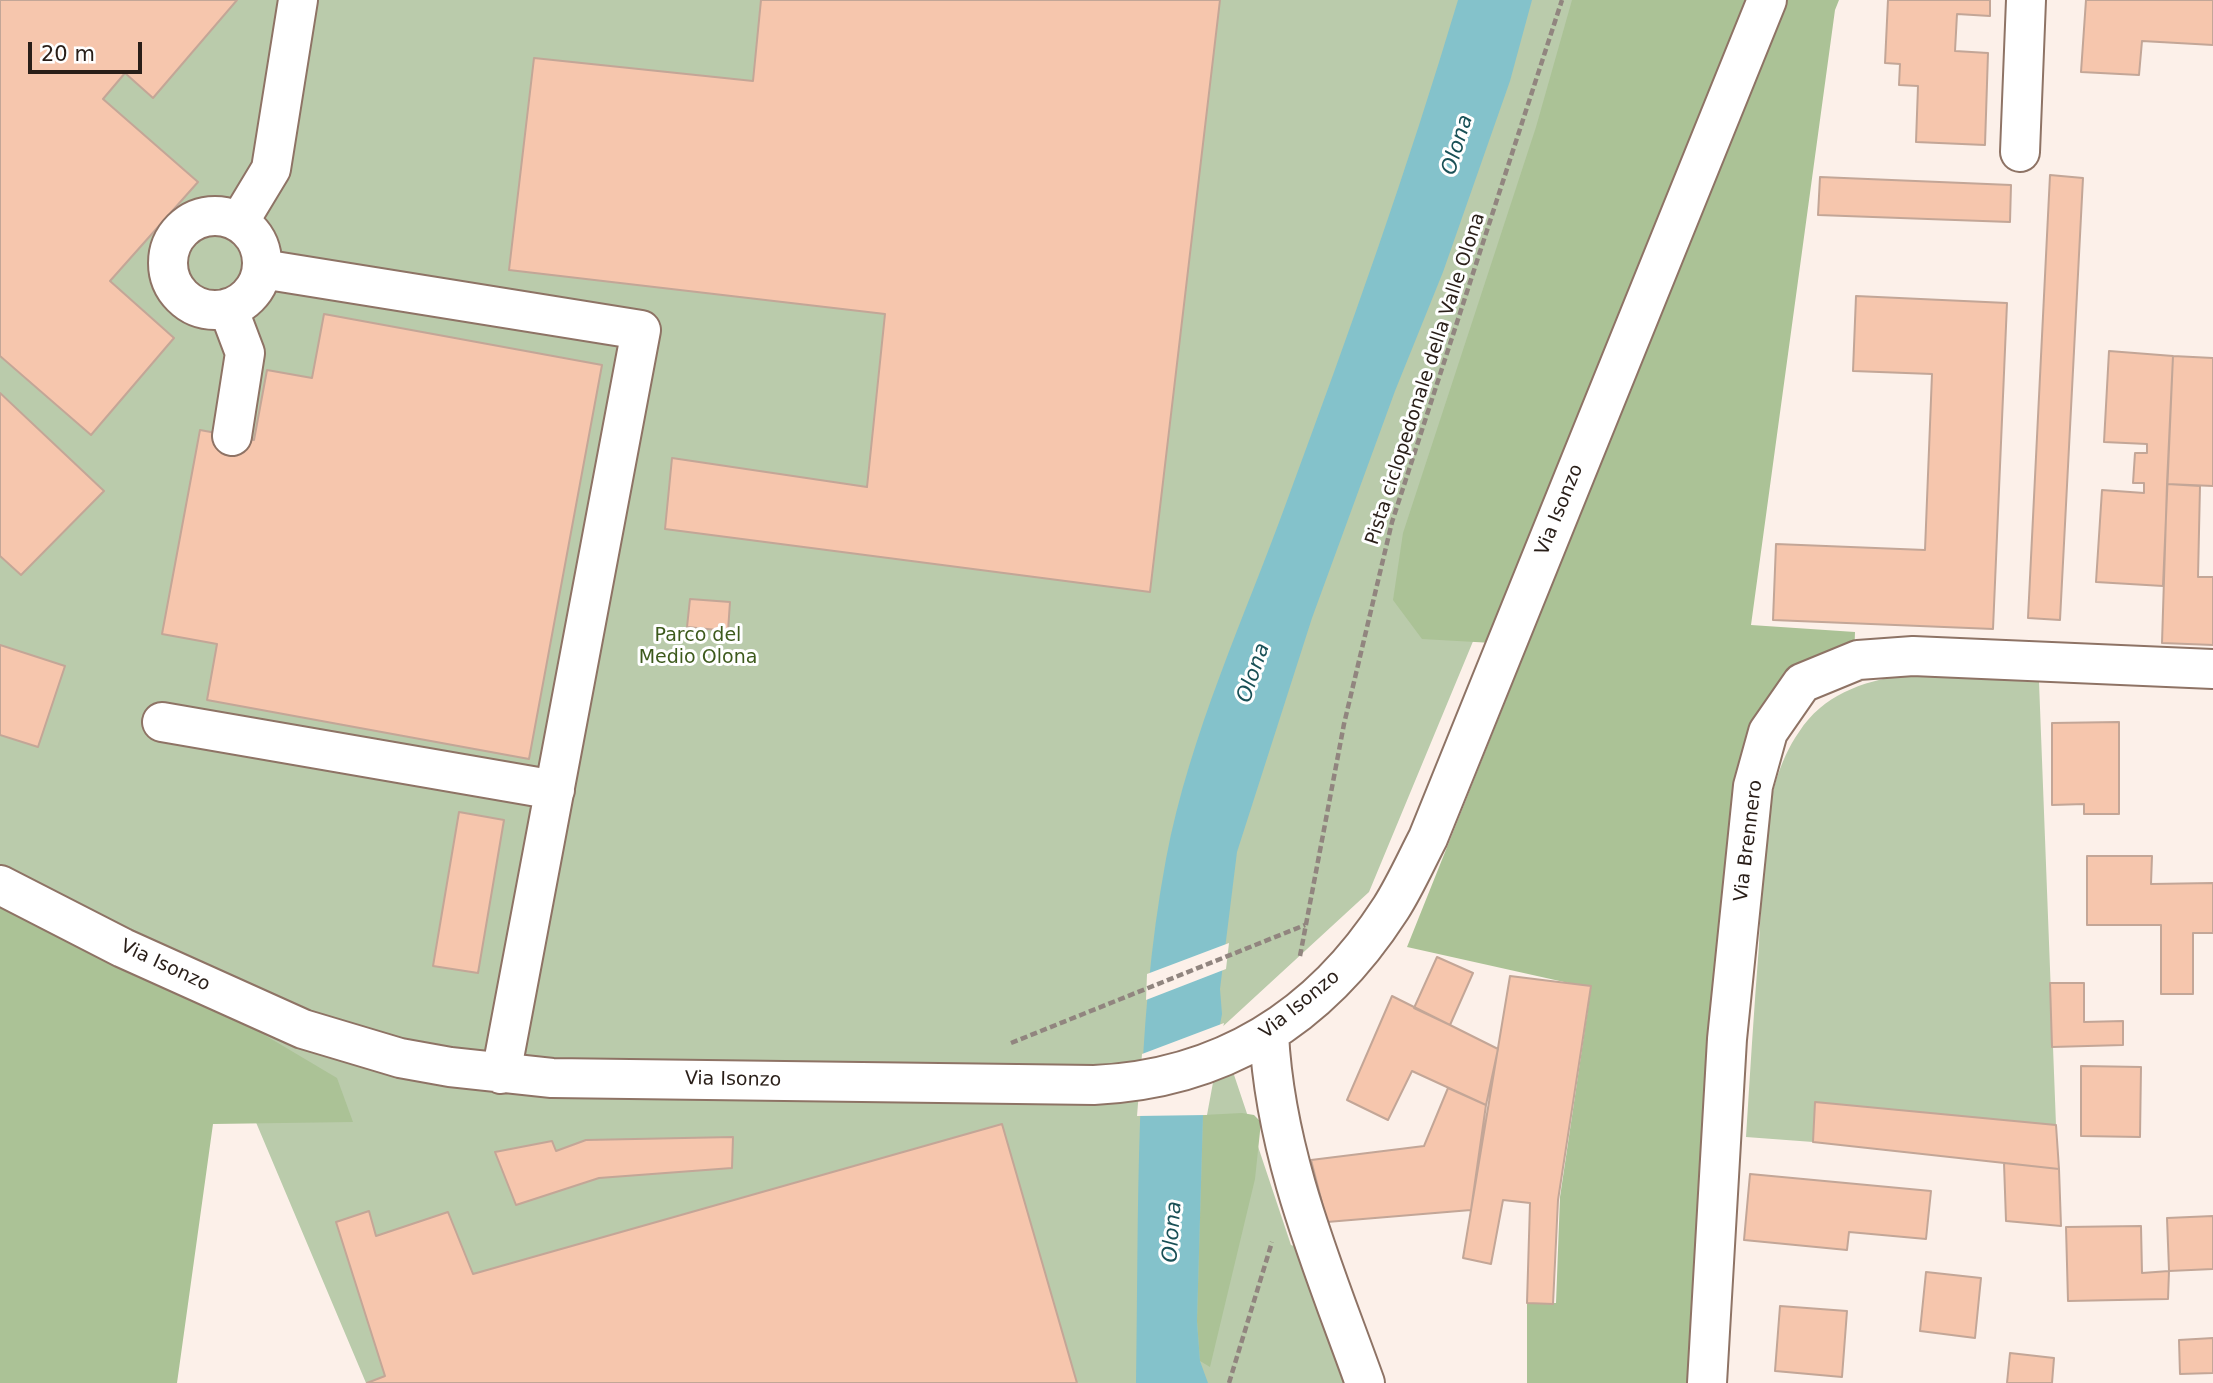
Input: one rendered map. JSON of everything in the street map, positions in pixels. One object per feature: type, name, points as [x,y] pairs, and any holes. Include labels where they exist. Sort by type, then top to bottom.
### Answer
[{"type":"street","points":[[239,222],[271,169],[298,0]]},
{"type":"street","name":"Via Isonzo","points":[[0,885],[66,919],[303,1029],[400,1058],[501,1074],[552,1078],[1094,1085],[1173,1076],[1238,1052],[1273,1031],[1319,995],[1369,940],[1392,906],[1428,838],[1767,0]]},
{"type":"street","points":[[2020,152],[2026,0]]},
{"type":"street","points":[[224,217],[239,222],[250,232],[261,253],[262,269],[251,292],[228,308],[213,310],[192,304],[179,293],[169,274],[168,256],[173,240],[193,221],[224,217]]},
{"type":"street","points":[[262,269],[641,330],[501,1074]]},
{"type":"street","points":[[228,308],[245,353],[232,436]]},
{"type":"street","name":"Via Brennero","points":[[1710,1383],[1727,1039],[1753,786],[1768,732],[1802,684],[1858,660],[1913,656],[2213,669]]},
{"type":"street","points":[[162,722],[555,790]]},
{"type":"street","points":[[1273,1031],[1271,1072],[1286,1154],[1365,1383]]},
{"type":"path","name":"Pista ciclopedonale della Valle Olona","points":[[1273,1031],[1306,925],[1344,724],[1392,522],[1562,0]]},
{"type":"path","points":[[1004,1046],[1306,925]]},
{"type":"path","points":[[1228,1383],[1275,1234]]},
{"type":"green space","name":"Parco del Medio Olona","points":[[0,0],[1724,0],[1613,304],[1369,892],[1219,1030],[1291,1245],[1300,1248],[1360,1383],[366,1383],[255,1120],[210,1122],[0,1383]]},
{"type":"green space","points":[[1572,0],[1839,0],[1835,10],[1751,625],[1855,632],[1854,662],[1767,732],[1707,1383],[1527,1383],[1527,1303],[1556,1303],[1560,1197],[1591,988],[1407,947],[1528,645],[1422,639],[1393,600],[1403,533],[1536,127]]},
{"type":"green space","points":[[1903,675],[2039,682],[2056,1125],[1816,1103],[1813,1142],[1746,1137],[1763,863],[1776,781],[1799,732],[1819,708],[1858,686]]},
{"type":"green space","points":[[0,878],[337,1078],[353,1122],[213,1124],[177,1383],[0,1383]]},
{"type":"green space","points":[[1203,1115],[1254,1115],[1261,1122],[1255,1179],[1210,1367],[1200,1361],[1197,1321]]},
{"type":"water","name":"Olona","points":[[1458,0],[1532,0],[1510,81],[1443,272],[1395,391],[1312,618],[1237,852],[1220,989],[1222,1014],[1203,1115],[1197,1321],[1200,1361],[1208,1383],[1136,1383],[1138,1186],[1143,1054],[1156,923],[1176,812],[1220,676],[1288,498],[1377,250]]},
{"type":"pier","points":[[1229,943],[1226,969],[1146,1000],[1147,974]]},
{"type":"pier","points":[[1224,1023],[1207,1115],[1137,1116],[1142,1054]]},
{"type":"building","points":[[0,0],[237,0],[153,98],[125,73],[103,99],[198,182],[110,281],[174,338],[91,435],[0,356]]},
{"type":"building","points":[[761,0],[1220,0],[1150,592],[665,529],[672,458],[867,487],[885,314],[509,270],[534,58],[753,81]]},
{"type":"building","points":[[1888,0],[1990,0],[1990,16],[1957,14],[1955,51],[1988,53],[1985,145],[1916,142],[1918,86],[1899,85],[1900,64],[1885,63]]},
{"type":"building","points":[[2086,0],[2213,0],[2213,45],[2142,41],[2139,75],[2081,72]]},
{"type":"building","points":[[2050,175],[2083,178],[2060,620],[2028,618]]},
{"type":"building","points":[[1820,177],[2011,185],[2010,222],[1818,215]]},
{"type":"building","points":[[1856,296],[2007,303],[1993,629],[1773,620],[1776,544],[1925,550],[1932,374],[1853,371]]},
{"type":"building","points":[[324,314],[602,365],[529,759],[207,700],[217,644],[162,634],[200,430],[254,440],[267,370],[312,378]]},
{"type":"building","points":[[2109,351],[2173,356],[2163,586],[2096,582],[2102,490],[2144,493],[2144,483],[2133,483],[2135,453],[2147,453],[2147,444],[2104,442]]},
{"type":"building","points":[[2173,356],[2213,358],[2213,486],[2167,484]]},
{"type":"building","points":[[0,393],[104,491],[21,575],[0,556]]},
{"type":"building","points":[[2167,484],[2200,486],[2198,577],[2213,577],[2213,645],[2162,643]]},
{"type":"building","points":[[690,599],[730,602],[728,631],[687,627]]},
{"type":"building","points":[[0,645],[65,666],[38,747],[0,735]]},
{"type":"building","points":[[2119,722],[2119,814],[2084,814],[2084,804],[2052,805],[2052,723]]},
{"type":"building","points":[[459,812],[504,820],[478,973],[433,966]]},
{"type":"building","points":[[2087,856],[2152,856],[2151,884],[2213,883],[2213,933],[2193,933],[2193,994],[2161,994],[2161,925],[2087,925]]},
{"type":"building","points":[[1437,957],[1473,973],[1450,1025],[1414,1008]]},
{"type":"building","points":[[1510,976],[1591,986],[1558,1200],[1553,1304],[1527,1303],[1530,1203],[1503,1200],[1491,1264],[1463,1258]]},
{"type":"building","points":[[2050,983],[2084,983],[2084,1022],[2123,1021],[2123,1045],[2052,1047]]},
{"type":"building","points":[[1392,996],[1498,1049],[1486,1105],[1412,1071],[1388,1120],[1347,1100]]},
{"type":"building","points":[[2081,1066],[2141,1067],[2140,1137],[2081,1136]]},
{"type":"building","points":[[1448,1088],[1486,1105],[1471,1210],[1327,1222],[1311,1160],[1424,1146]]},
{"type":"building","points":[[1815,1102],[2056,1125],[2059,1169],[1813,1142]]},
{"type":"building","points":[[1002,1124],[1077,1383],[367,1383],[385,1376],[336,1222],[369,1211],[376,1236],[448,1212],[473,1274]]},
{"type":"building","points":[[733,1137],[732,1168],[599,1178],[516,1205],[495,1152],[552,1141],[556,1151],[586,1140]]},
{"type":"building","points":[[2004,1163],[2059,1169],[2061,1226],[2006,1221]]},
{"type":"building","points":[[1750,1174],[1931,1191],[1926,1239],[1849,1232],[1847,1250],[1744,1240]]},
{"type":"building","points":[[2213,1216],[2213,1269],[2169,1271],[2167,1218]]},
{"type":"building","points":[[2141,1226],[2142,1273],[2169,1271],[2168,1299],[2068,1301],[2066,1227]]},
{"type":"building","points":[[1926,1272],[1981,1278],[1975,1338],[1920,1331]]},
{"type":"building","points":[[1780,1306],[1847,1311],[1842,1377],[1775,1371]]},
{"type":"building","points":[[2213,1338],[2213,1373],[2180,1374],[2179,1340]]},
{"type":"building","points":[[2010,1353],[2054,1358],[2052,1383],[2007,1383]]}]
